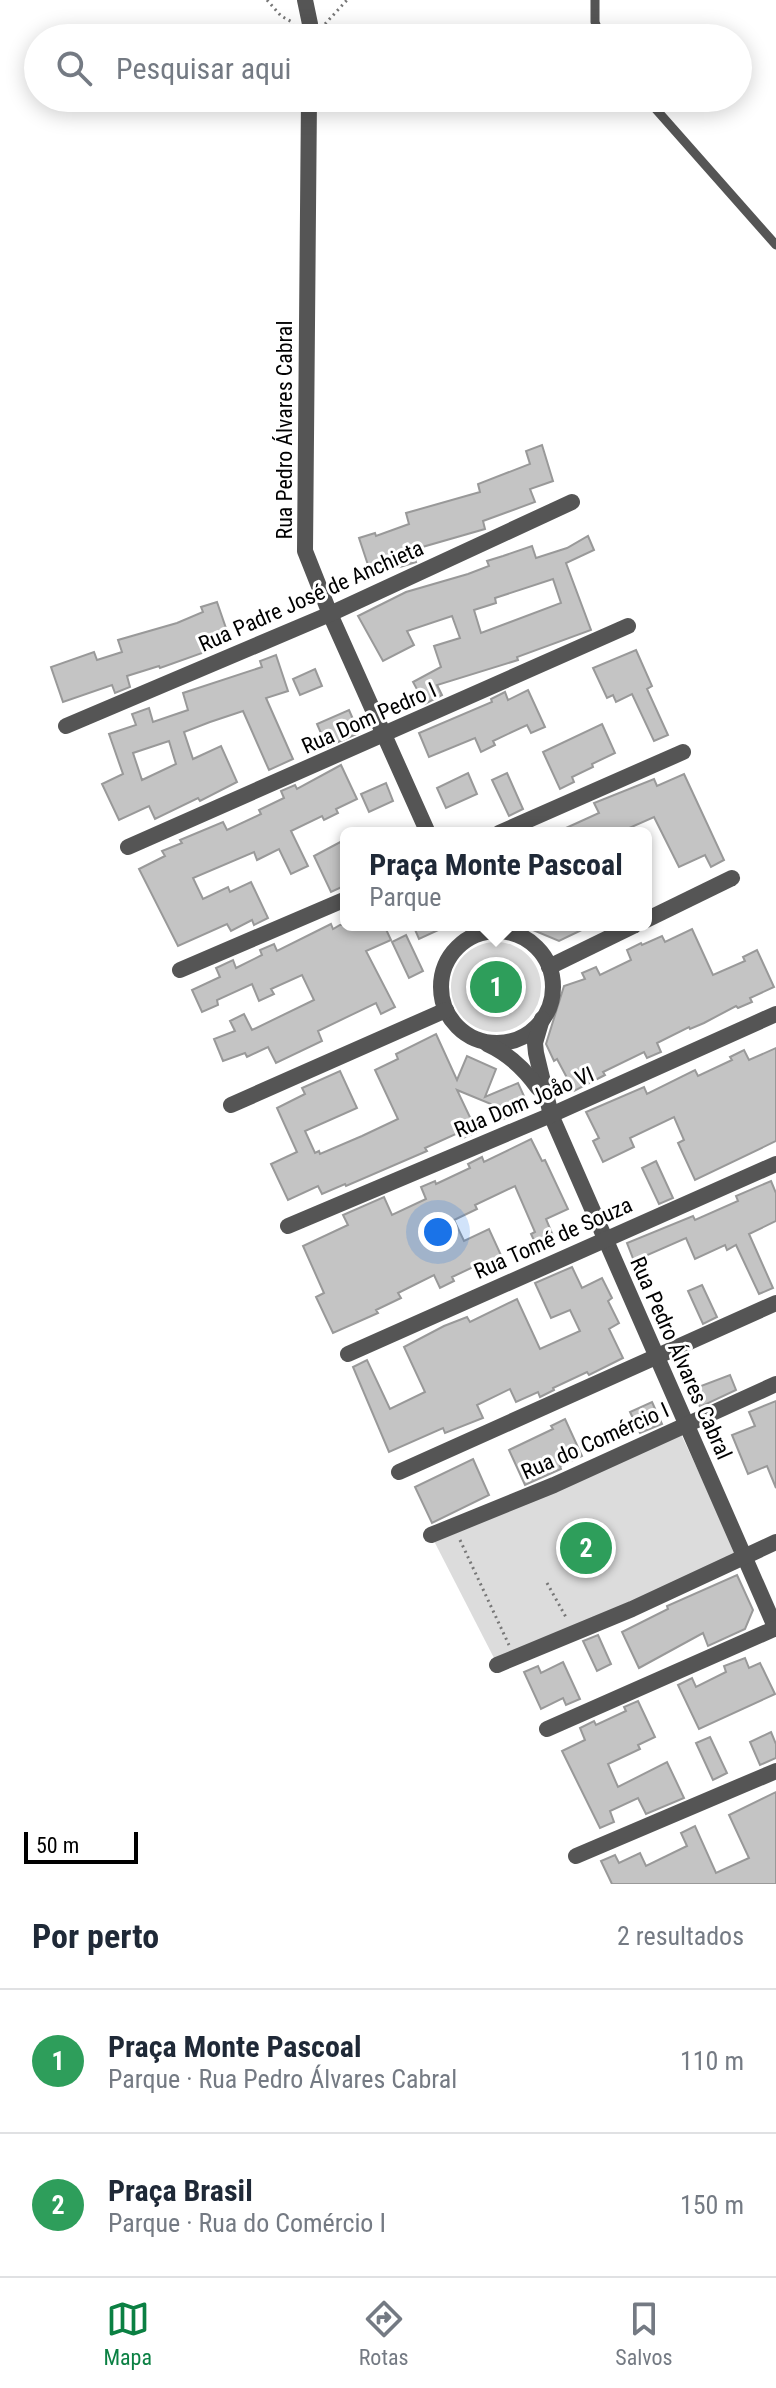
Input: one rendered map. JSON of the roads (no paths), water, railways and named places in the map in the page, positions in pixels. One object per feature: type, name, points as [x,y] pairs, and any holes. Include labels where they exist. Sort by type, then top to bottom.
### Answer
[{"type":"street","points":[[305,0],[309,24]]},
{"type":"street","points":[[312,24],[318,0]]},
{"type":"street","name":"Rua Pedro Álvares Cabral","points":[[309,112],[304,543],[307,559],[330,614],[425,827]]},
{"type":"street","name":"Rua Padre José de Anchieta","points":[[66,726],[330,614],[572,502]]},
{"type":"street","name":"Rua Dom Pedro I","points":[[128,847],[628,626]]},
{"type":"street","points":[[513,827],[683,752]]},
{"type":"street","points":[[652,917],[732,878]]},
{"type":"street","points":[[180,970],[340,902]]},
{"type":"street","points":[[459,931],[457,946],[446,963],[441,984],[446,1010],[457,1026],[475,1038],[489,1042],[514,1040],[534,1029],[542,1019],[552,994],[549,967],[534,945],[509,931]]},
{"type":"street","points":[[452,954],[467,939],[483,932],[500,931],[518,935]]},
{"type":"street","points":[[549,967],[623,931]]},
{"type":"street","points":[[231,1105],[446,1010]]},
{"type":"street","name":"Rua Dom Joåo VI","points":[[288,1226],[776,1014]]},
{"type":"street","name":"Rua Pedro Álvares Cabral","points":[[542,1019],[535,1043],[549,1110]]},
{"type":"street","name":"Rua Pedro Álvares Cabral","points":[[475,1038],[501,1051],[523,1068],[549,1110],[776,1628]]},
{"type":"street","name":"Rua Tomé de Souza","points":[[348,1354],[776,1164]]},
{"type":"street","points":[[399,1472],[776,1303]]},
{"type":"street","name":"Rua do Comércio I","points":[[431,1535],[554,1485],[776,1384]]},
{"type":"street","points":[[497,1665],[776,1542]]},
{"type":"street","points":[[547,1729],[776,1628]]},
{"type":"street","points":[[576,1856],[776,1771]]},
{"type":"lane","points":[[595,0],[596,24]]},
{"type":"lane","points":[[658,112],[776,245]]},
{"type":"place","name":"Praça Monte Pascoal","points":[[496,987]]},
{"type":"place","name":"Praça Brasil","points":[[586,1548]]}]
